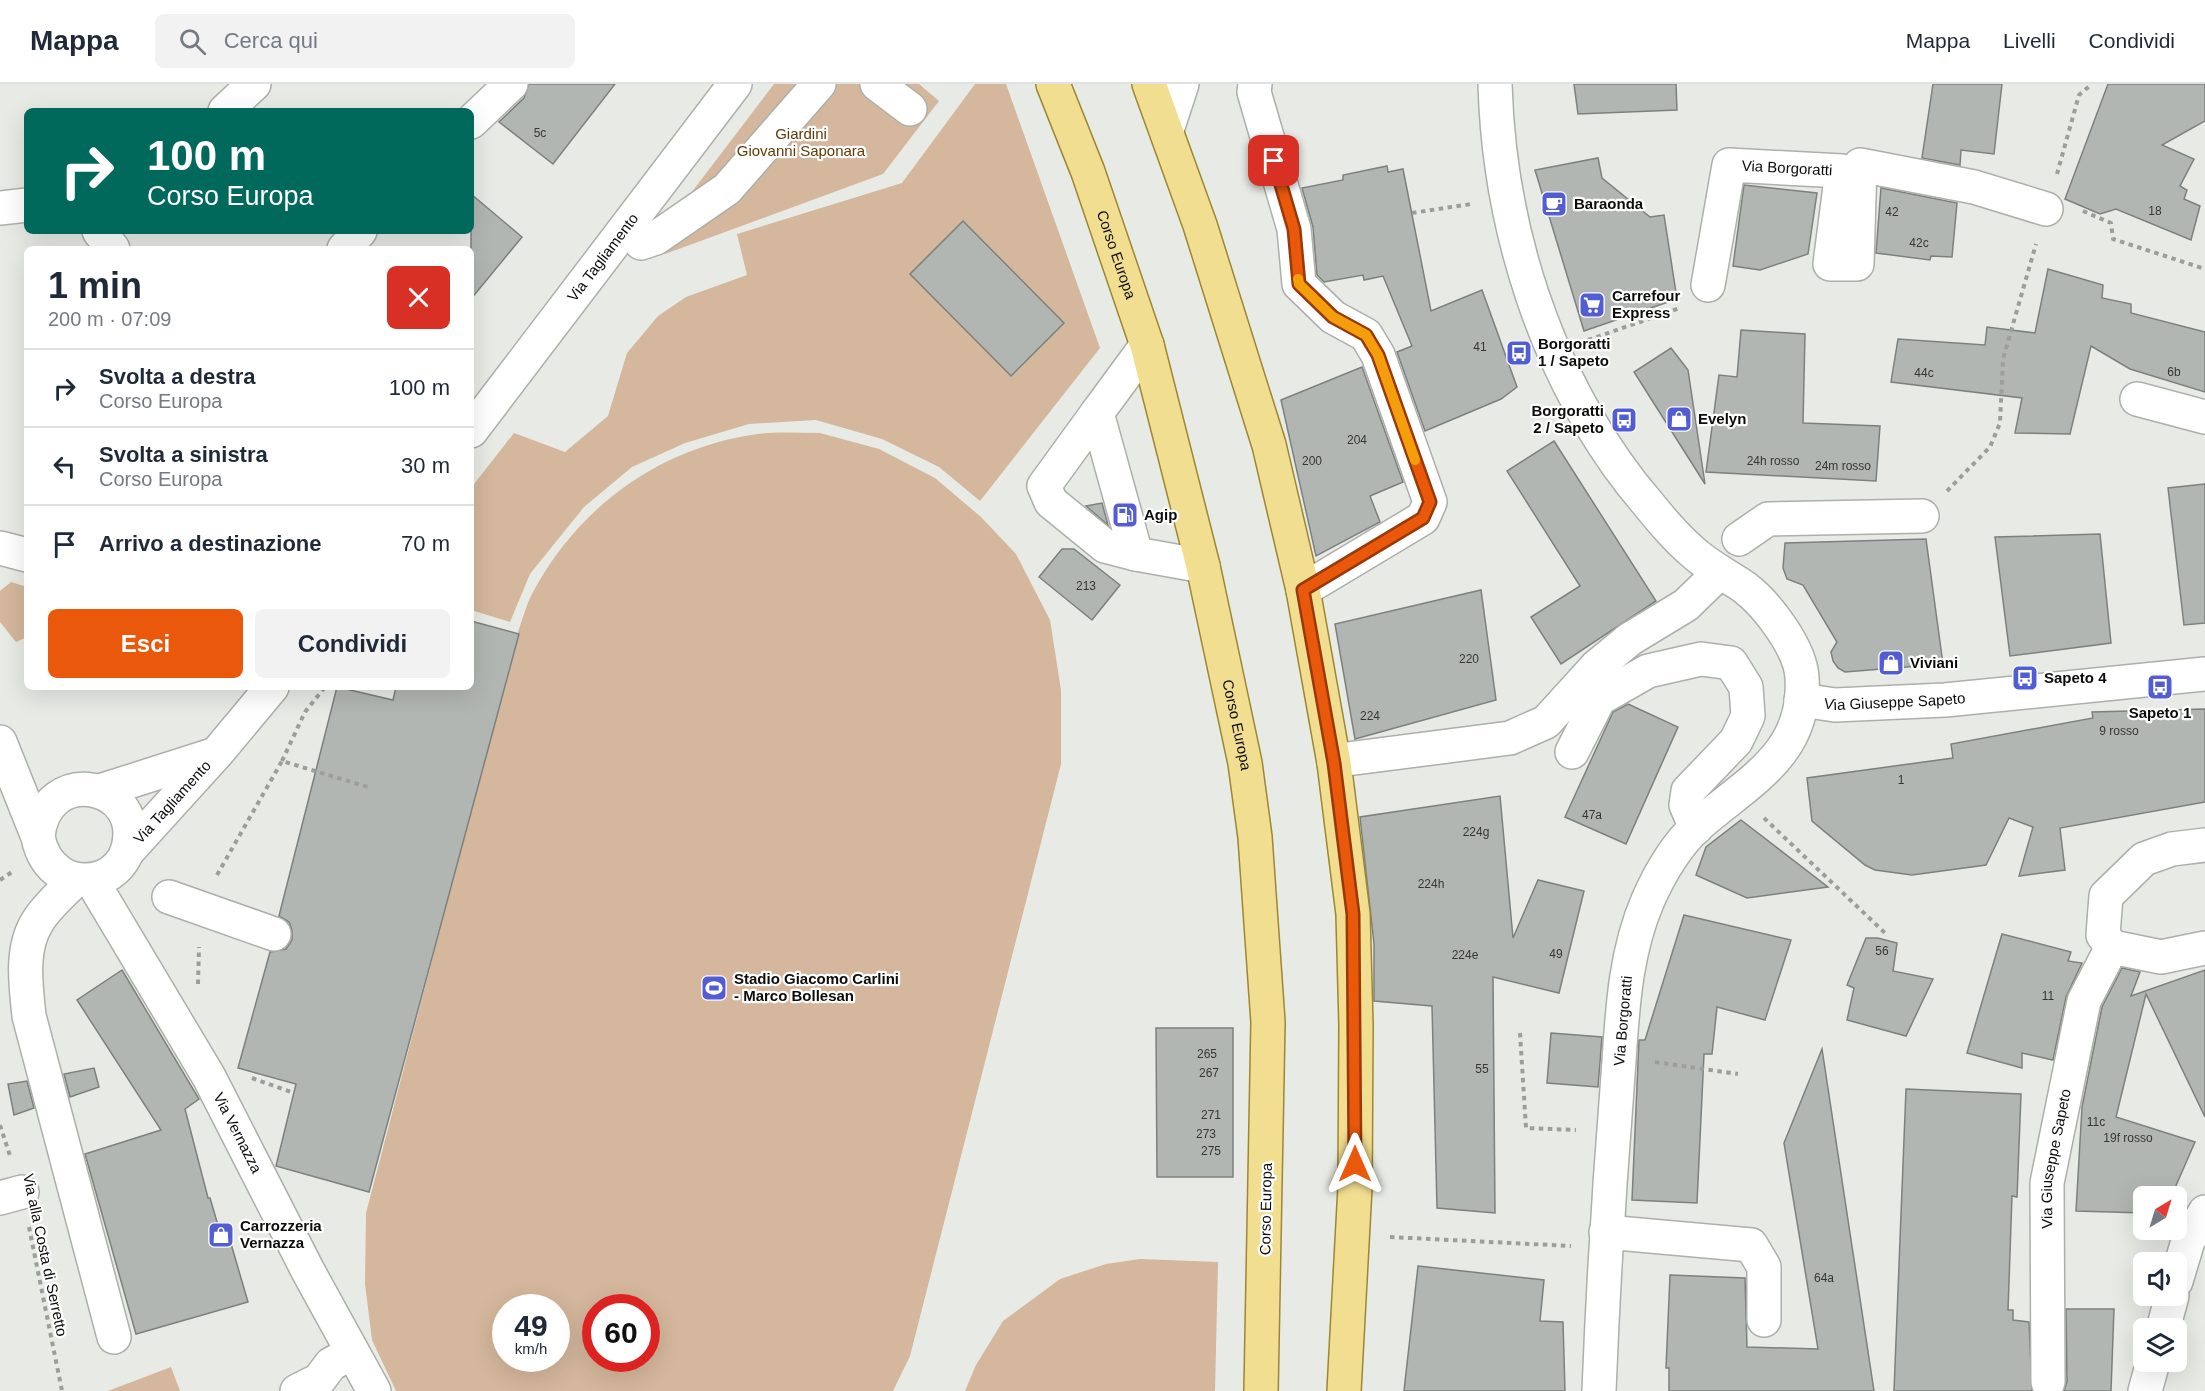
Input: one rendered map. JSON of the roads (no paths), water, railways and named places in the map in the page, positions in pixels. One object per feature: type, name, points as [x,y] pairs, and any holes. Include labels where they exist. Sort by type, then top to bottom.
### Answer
[{"type":"main road","name":"Corso Europa","points":[[1053,84],[1088,172],[1147,345],[1226,662],[1245,763],[1256,837],[1268,1022],[1261,1391]]},
{"type":"main road","points":[[1149,84],[1167,130],[1269,445],[1303,590],[1334,763],[1353,914],[1356,1025],[1355,1187],[1344,1391]]},
{"type":"street","points":[[228,108],[254,84]]},
{"type":"street","points":[[474,119],[511,84]]},
{"type":"street","name":"Via Tagliamento","points":[[474,427],[735,84]]},
{"type":"street","points":[[641,243],[656,238],[727,189],[819,84]]},
{"type":"street","points":[[877,84],[910,109]]},
{"type":"street","points":[[1167,130],[1182,84]]},
{"type":"street","points":[[1256,84],[1254,92],[1294,229],[1299,284],[1333,317],[1366,335],[1378,355],[1430,502],[1423,518],[1303,590]]},
{"type":"street","name":"Via Borgoratti","points":[[1494,84],[1496,130],[1519,255],[1538,312],[1582,408],[1629,480],[1677,538],[1720,572],[1748,590],[1776,621],[1793,648],[1803,675],[1797,723],[1786,747],[1739,795],[1696,828],[1669,859],[1636,931],[1628,965],[1606,1232],[1599,1391]]},
{"type":"street","name":"Via Borgoratti","points":[[1708,285],[1729,165],[1842,171],[1830,264],[1857,264],[1860,165],[2048,204]]},
{"type":"street","points":[[0,208],[24,205]]},
{"type":"street","points":[[101,234],[111,246]]},
{"type":"street","points":[[347,246],[357,234]]},
{"type":"street","points":[[1147,345],[1044,486],[1051,502],[1105,546],[1203,566]]},
{"type":"street","points":[[2137,399],[2205,417]]},
{"type":"street","points":[[1097,413],[1136,554]]},
{"type":"street","points":[[1739,539],[1768,519],[1922,516]]},
{"type":"street","points":[[0,548],[24,554]]},
{"type":"street","points":[[1334,763],[1347,759],[1510,738],[1546,722],[1596,667],[1630,639],[1686,604],[1720,572]]},
{"type":"street","points":[[1572,752],[1599,699],[1648,671],[1701,659],[1731,663],[1746,687],[1748,716],[1736,741],[1688,791],[1686,805],[1696,828]]},
{"type":"street","name":"Via Giuseppe Sapeto","points":[[1801,700],[1834,705],[1945,700],[2205,674]]},
{"type":"street","name":"Via Tagliamento","points":[[128,851],[218,753],[270,690]]},
{"type":"street","name":"Via Vernazza","points":[[2,745],[62,794]]},
{"type":"street","name":"Via Vernazza","points":[[2,745],[38,837],[41,851],[48,864],[60,874],[84,880],[209,1077],[352,1353],[375,1391]]},
{"type":"street","name":"Via Tagliamento","points":[[100,791],[218,753]]},
{"type":"street","points":[[38,837],[44,812],[62,794],[74,789],[100,791],[120,806],[128,820],[131,836],[128,851],[120,866],[107,876],[84,880],[37,922],[27,947],[26,976],[29,1016],[114,1337]]},
{"type":"street","points":[[2205,846],[2172,849],[2144,859],[2106,896],[2103,935],[2112,947],[2162,957],[2205,948]]},
{"type":"street","points":[[169,897],[186,905],[274,934]]},
{"type":"street","name":"Via Giuseppe Sapeto","points":[[2048,1382],[2047,1183],[2084,1001],[2112,947]]},
{"type":"street","points":[[2184,1252],[2188,1240],[2205,1212]]},
{"type":"street","points":[[1606,1232],[1750,1245],[1764,1267],[1764,1320]]},
{"type":"street","points":[[313,1387],[331,1365],[352,1353]]},
{"type":"street","points":[[2145,1391],[2150,1372]]},
{"type":"place","name":"Baraonda","points":[[1554,204]]},
{"type":"place","name":"Carrefour Express","points":[[1592,305]]},
{"type":"place","name":"Borgoratti 1 / Sapeto","points":[[1519,353]]},
{"type":"place","name":"Evelyn","points":[[1679,419]]},
{"type":"place","name":"Borgoratti 2 / Sapeto","points":[[1624,420]]},
{"type":"place","name":"Agip","points":[[1125,515]]},
{"type":"place","name":"Viviani","points":[[1891,663]]},
{"type":"place","name":"Sapeto 4","points":[[2025,678]]},
{"type":"place","name":"Sapeto 1","points":[[2160,687]]},
{"type":"place","name":"Stadio Giacomo Carlini - Marco Bollesan","points":[[714,988]]},
{"type":"place","name":"Carrozzeria Vernazza","points":[[221,1235]]},
{"type":"park label","name":"Giardini Giovanni Saponara","points":[[801,142]]}]
